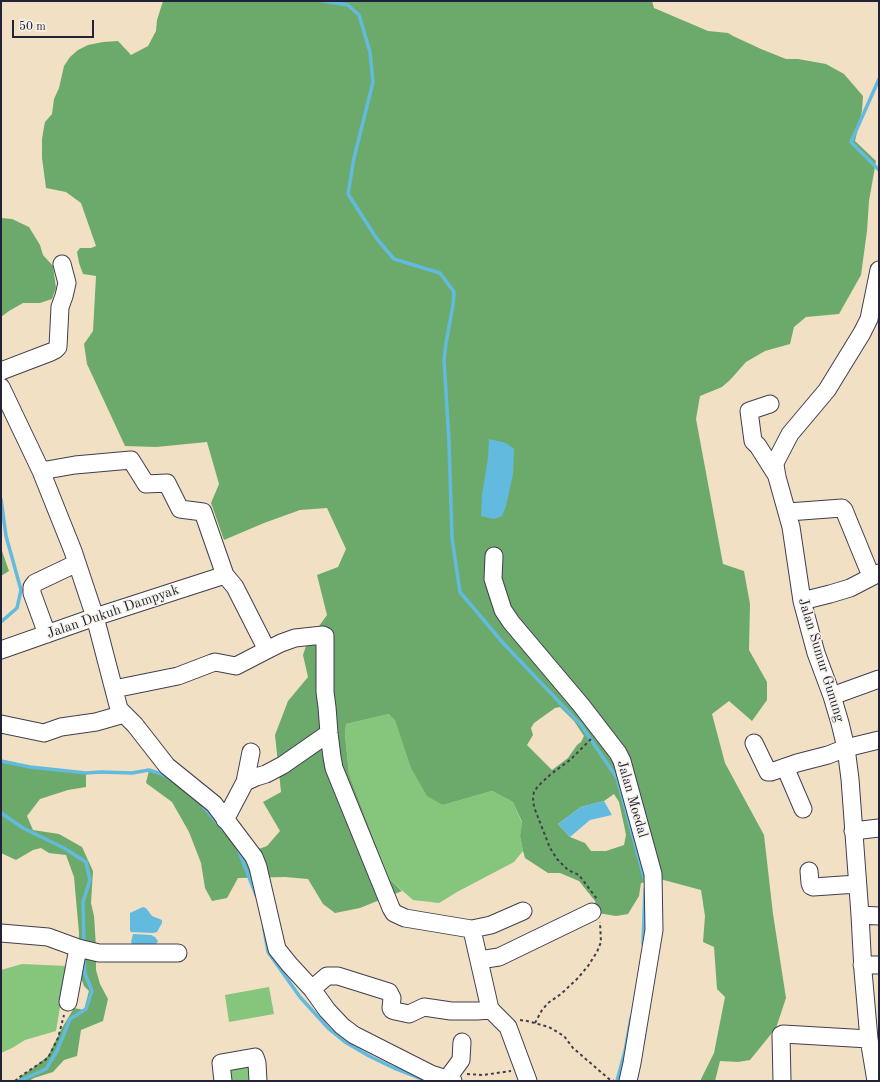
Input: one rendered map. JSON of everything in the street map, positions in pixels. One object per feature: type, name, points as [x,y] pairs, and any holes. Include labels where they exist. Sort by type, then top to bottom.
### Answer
[{"type":"street","points":[[1,371],[56,350],[58,347],[60,307],[67,283],[62,264]]},
{"type":"street","name":"Jalan Sumur Gunung","points":[[876,1072],[869,1039],[871,965],[860,915],[850,779],[846,748],[832,696],[816,653],[802,601],[792,527],[775,465],[790,434],[827,390],[862,333],[869,319],[879,270]]},
{"type":"street","points":[[1,387],[41,471],[77,563],[96,617],[120,709],[135,725],[167,766],[214,804],[254,857],[258,867],[277,949],[288,964],[312,989],[327,1010],[342,1026],[354,1035],[431,1074],[447,1080],[461,1060],[462,1042]]},
{"type":"street","points":[[770,404],[749,411],[753,441],[758,446],[777,476]]},
{"type":"street","points":[[41,471],[75,465],[131,460],[146,484],[167,483],[180,509],[203,512],[224,574],[235,587],[268,650]]},
{"type":"street","points":[[788,512],[843,509],[875,574],[850,588],[802,601]]},
{"type":"street","name":"Jalan Moedal","points":[[494,556],[493,579],[503,610],[511,622],[580,705],[622,761],[653,874],[654,930],[632,1063],[621,1081]]},
{"type":"street","points":[[47,634],[32,593],[32,587],[35,583],[77,563]]},
{"type":"street","name":"Jalan Dukuh Dampyak","points":[[1,650],[224,574]]},
{"type":"street","points":[[114,689],[178,676],[216,662],[236,666],[281,643],[295,638],[325,636],[324,692],[334,768],[394,913],[406,918],[472,929],[491,925],[523,911]]},
{"type":"street","points":[[832,696],[879,678]]},
{"type":"street","points":[[1,724],[44,733],[61,727],[96,722],[124,714]]},
{"type":"street","points":[[245,782],[266,774],[283,765],[329,733]]},
{"type":"street","points":[[754,743],[768,772],[771,772],[846,748],[879,740]]},
{"type":"street","points":[[226,820],[245,782],[251,752]]},
{"type":"street","points":[[785,767],[803,809]]},
{"type":"street","points":[[853,831],[879,828]]},
{"type":"street","points":[[809,871],[810,883],[813,887],[857,884]]},
{"type":"street","points":[[860,915],[879,916]]},
{"type":"street","points":[[479,960],[499,957],[596,917]]},
{"type":"street","points":[[472,929],[491,1010],[508,1029],[526,1075]]},
{"type":"street","points":[[1,933],[48,937],[78,948],[99,953],[178,953]]},
{"type":"street","points":[[68,1002],[78,948]]},
{"type":"street","points":[[312,989],[327,976],[338,976],[389,992],[392,998],[391,1008],[395,1011],[409,1014],[424,1007],[451,1011],[491,1010]]},
{"type":"street","points":[[782,1081],[781,1035],[783,1034],[869,1039]]},
{"type":"street","points":[[223,1081],[222,1063],[255,1057],[257,1063],[258,1081]]},
{"type":"path","points":[[535,1023],[542,1010],[548,1003],[561,994],[588,966],[597,952],[601,942],[596,917],[599,908],[597,900],[579,876],[568,870],[557,859],[550,848],[536,813],[533,798],[534,792],[538,786],[570,760],[588,742]]},
{"type":"path","points":[[15,1081],[48,1058],[58,1038],[68,1002]]},
{"type":"path","points":[[504,1024],[515,1019],[549,1027],[564,1036],[572,1048],[609,1079],[621,1081]]},
{"type":"path","points":[[447,1080],[459,1074],[526,1075]]},
{"type":"green space","points":[[163,1],[652,1],[654,8],[708,31],[728,33],[786,59],[798,59],[826,64],[844,74],[863,96],[862,111],[855,141],[876,161],[869,201],[867,231],[861,275],[839,314],[806,317],[794,327],[790,344],[765,351],[746,362],[722,387],[700,396],[696,419],[723,564],[744,571],[750,604],[749,650],[767,682],[767,700],[752,721],[729,701],[712,714],[725,763],[764,835],[773,914],[786,998],[776,1028],[750,1060],[738,1062],[720,1061],[715,1081],[701,1081],[701,1079],[714,1053],[725,997],[717,989],[714,947],[703,942],[705,916],[701,890],[660,879],[641,883],[639,896],[628,914],[616,916],[598,913],[595,901],[579,881],[560,873],[548,873],[525,858],[520,836],[522,822],[513,802],[492,791],[443,805],[427,796],[410,766],[395,720],[389,714],[346,724],[345,734],[349,774],[389,879],[402,891],[360,908],[335,913],[323,904],[308,879],[285,877],[238,878],[227,898],[212,901],[205,888],[201,863],[189,832],[172,802],[146,783],[149,770],[164,775],[184,788],[197,784],[207,809],[217,823],[237,845],[256,850],[267,846],[280,831],[263,802],[281,792],[275,735],[288,701],[308,677],[303,655],[307,643],[327,615],[317,575],[338,567],[346,549],[327,508],[300,510],[224,540],[211,503],[219,484],[207,442],[156,447],[125,446],[87,364],[84,344],[93,331],[96,276],[83,274],[77,252],[80,248],[91,248],[96,246],[81,203],[66,192],[46,188],[42,158],[42,139],[45,122],[52,114],[54,99],[59,88],[64,66],[70,57],[78,50],[88,45],[118,41],[131,55],[148,46],[156,31],[157,20]],"holes":[[[560,707],[574,721],[584,736],[568,758],[552,770],[527,745],[533,735],[531,728],[534,723],[555,708]],[[614,794],[619,802],[626,835],[624,845],[606,851],[591,851],[585,843],[570,837],[558,824],[581,807],[604,801]]]},
{"type":"green space","points":[[1,218],[12,219],[29,227],[40,245],[43,255],[53,266],[56,288],[52,299],[40,303],[23,303],[1,317]]},
{"type":"green space","points":[[1,548],[9,571],[1,576]]},
{"type":"green space","points":[[389,714],[395,719],[410,766],[443,805],[492,791],[513,802],[522,823],[520,836],[523,851],[514,862],[439,903],[413,900],[389,879],[349,774],[345,734],[346,724]]},
{"type":"green space","points":[[1,761],[35,768],[86,773],[86,787],[68,790],[40,799],[27,816],[33,830],[59,834],[82,847],[93,871],[91,903],[94,916],[96,970],[100,984],[108,999],[103,1021],[81,1030],[77,1056],[64,1060],[53,1072],[29,1081],[17,1081],[21,1076],[48,1056],[74,1008],[84,1010],[89,991],[84,986],[78,970],[79,933],[74,877],[66,855],[49,853],[41,848],[33,850],[16,860],[1,853]]},
{"type":"green space","points":[[22,964],[67,966],[56,1031],[25,1040],[1,1053],[1,970]]},
{"type":"green space","points":[[269,987],[274,1014],[229,1022],[225,995]]},
{"type":"green space","points":[[252,1066],[252,1081],[230,1081],[229,1067]]},
{"type":"water","points":[[489,439],[506,443],[514,449],[513,474],[506,506],[502,516],[494,519],[481,516]]},
{"type":"water","points":[[604,801],[612,815],[590,820],[570,837],[558,824],[581,807]]},
{"type":"water","points":[[143,907],[146,908],[152,916],[162,920],[157,932],[131,932],[130,913]]},
{"type":"water","points":[[133,934],[151,935],[158,941],[154,948],[137,946],[131,942]]},
{"type":"waterway","points":[[323,1],[348,5],[359,15],[370,52],[373,82],[354,158],[348,194],[377,239],[394,259],[440,273],[454,292],[444,360],[449,441],[452,538],[460,592],[504,644],[581,725],[617,778],[645,881]]},
{"type":"waterway","points":[[879,79],[851,142],[879,170]]},
{"type":"waterway","points":[[1,499],[6,536],[21,590],[17,608],[1,622]]},
{"type":"waterway","points":[[1,761],[30,767],[86,773],[132,773],[149,770],[164,775],[170,779]]},
{"type":"waterway","points":[[203,806],[226,833]]},
{"type":"waterway","points":[[1,813],[23,828],[64,848],[86,862],[90,880],[83,902],[84,945]]},
{"type":"waterway","points":[[238,849],[256,895]]},
{"type":"waterway","points":[[643,944],[645,889]]},
{"type":"waterway","points":[[264,929],[268,952],[300,997],[329,1029],[345,1042],[369,1056],[425,1080]]},
{"type":"waterway","points":[[19,1081],[46,1069],[57,1051],[70,1019],[86,1009],[92,991],[85,974],[84,958]]},
{"type":"waterway","points":[[617,1081],[625,1051],[631,1018]]}]
